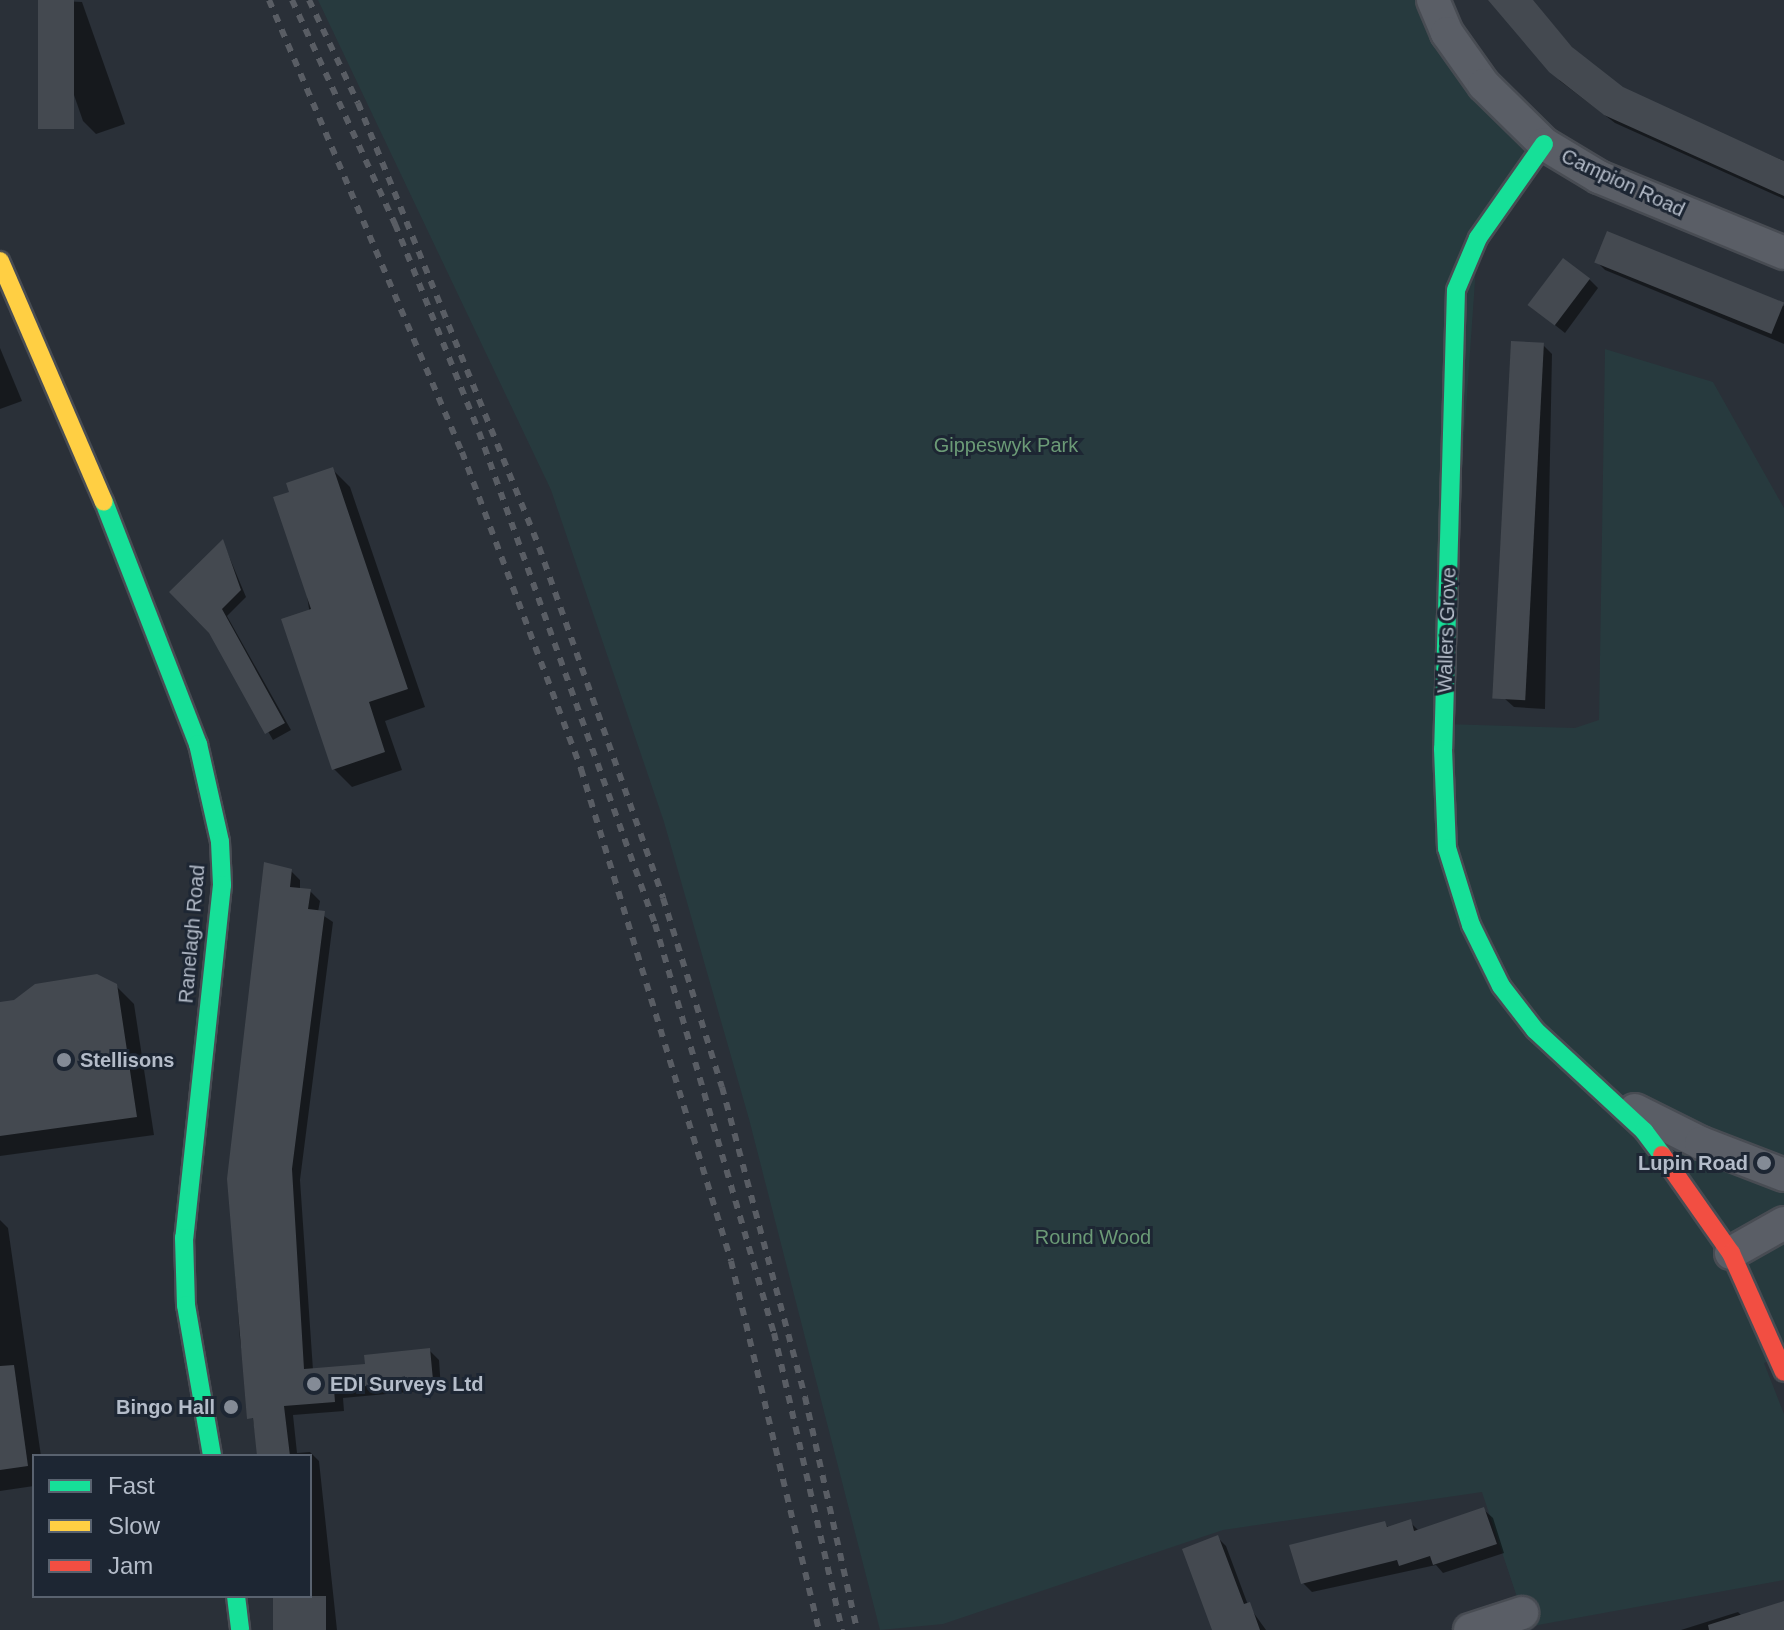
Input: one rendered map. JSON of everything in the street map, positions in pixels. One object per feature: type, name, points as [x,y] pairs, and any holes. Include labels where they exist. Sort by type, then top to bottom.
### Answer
[{"type":"street","name":"Campion Road","points":[[1433,0],[1447,33],[1484,85],[1544,144],[1599,177],[1784,253]]},
{"type":"street","name":"Wallers Grove","points":[[1544,144],[1478,238],[1456,290],[1443,812],[1460,898],[1501,986],[1535,1030],[1602,1088],[1664,1156],[1731,1253]]},
{"type":"street","name":"Ranelagh Road","points":[[0,261],[95,480],[198,744],[220,842],[222,885],[184,1238],[186,1305],[212,1454]]},
{"type":"street","name":"Wallers Grove","points":[[1602,1088],[1667,1128],[1784,1175]]},
{"type":"street","points":[[1784,1223],[1731,1253],[1784,1372]]},
{"type":"street","points":[[236,1598],[240,1630]]},
{"type":"street","points":[[1470,1630],[1522,1613]]},
{"type":"green space","name":"Gippeswyk Park","points":[[318,0],[1433,0],[1544,144],[1478,238],[1444,724],[1575,728],[1599,720],[1605,349],[1713,382],[1784,508],[1784,1356],[1764,1363],[1784,1414],[1784,1580],[1527,1627],[1482,1492],[1223,1530],[943,1624],[880,1630],[749,1119],[664,822],[551,490]]},
{"type":"building","points":[[38,0],[74,0],[74,129],[38,129]]},
{"type":"building","points":[[1488,0],[1533,0],[1572,47],[1623,87],[1784,161],[1784,196],[1604,115],[1549,72]]},
{"type":"building","points":[[1607,231],[1784,303],[1771,334],[1594,263]]},
{"type":"building","points":[[1563,258],[1590,278],[1555,326],[1527,305]]},
{"type":"building","points":[[1511,341],[1544,343],[1525,700],[1492,699]]},
{"type":"building","points":[[333,467],[408,689],[369,702],[385,752],[332,770],[281,619],[311,609],[273,497],[289,492],[286,483]]},
{"type":"building","points":[[223,539],[241,590],[222,609],[285,723],[265,734],[209,633],[169,592]]},
{"type":"building","points":[[264,862],[292,869],[290,887],[311,889],[308,909],[325,911],[292,1169],[304,1369],[365,1364],[364,1355],[430,1348],[433,1380],[334,1389],[335,1402],[284,1406],[290,1454],[257,1454],[253,1418],[247,1419],[227,1179]]},
{"type":"building","name":"Stellisons","points":[[97,974],[117,984],[137,1117],[0,1136],[0,1002],[14,1000],[35,984]]},
{"type":"building","points":[[14,1365],[28,1466],[0,1470],[0,1366]]},
{"type":"building","points":[[1484,1507],[1497,1544],[1433,1565],[1430,1556],[1399,1566],[1397,1560],[1301,1584],[1289,1545],[1385,1521],[1387,1527],[1411,1519],[1414,1531]]},
{"type":"building","points":[[1218,1535],[1244,1604],[1250,1602],[1260,1630],[1212,1630],[1182,1549]]},
{"type":"building","points":[[326,1596],[326,1630],[273,1630],[273,1598]]},
{"type":"building","points":[[1784,1601],[1784,1630],[1709,1630],[1708,1625]]},
{"type":"railway","points":[[269,0],[462,452],[581,769],[731,1261],[819,1630]]},
{"type":"railway","points":[[292,0],[395,224],[479,432],[655,924],[774,1333],[842,1630]]},
{"type":"railway","points":[[309,0],[358,103],[539,547],[663,898],[722,1087],[805,1397],[857,1630]]},
{"type":"traffic: fast","points":[[1544,144],[1478,238],[1456,290],[1443,749],[1447,848],[1471,925],[1501,986],[1535,1030],[1644,1131],[1662,1155]]},
{"type":"traffic: fast","points":[[104,502],[198,744],[220,842],[222,885],[184,1238],[186,1305],[212,1454]]},
{"type":"traffic: fast","points":[[236,1598],[240,1630]]},
{"type":"traffic: slow","points":[[0,261],[104,502]]},
{"type":"traffic: jam","points":[[1662,1155],[1731,1253],[1784,1372]]},
{"type":"place","name":"Stellisons","points":[[64,1060]]},
{"type":"place","name":"Lupin Road","points":[[1764,1163]]},
{"type":"place","name":"EDI Surveys Ltd","points":[[314,1384]]},
{"type":"place","name":"Bingo Hall","points":[[231,1407]]},
{"type":"park label","name":"Round Wood","points":[[1093,1237]]}]
